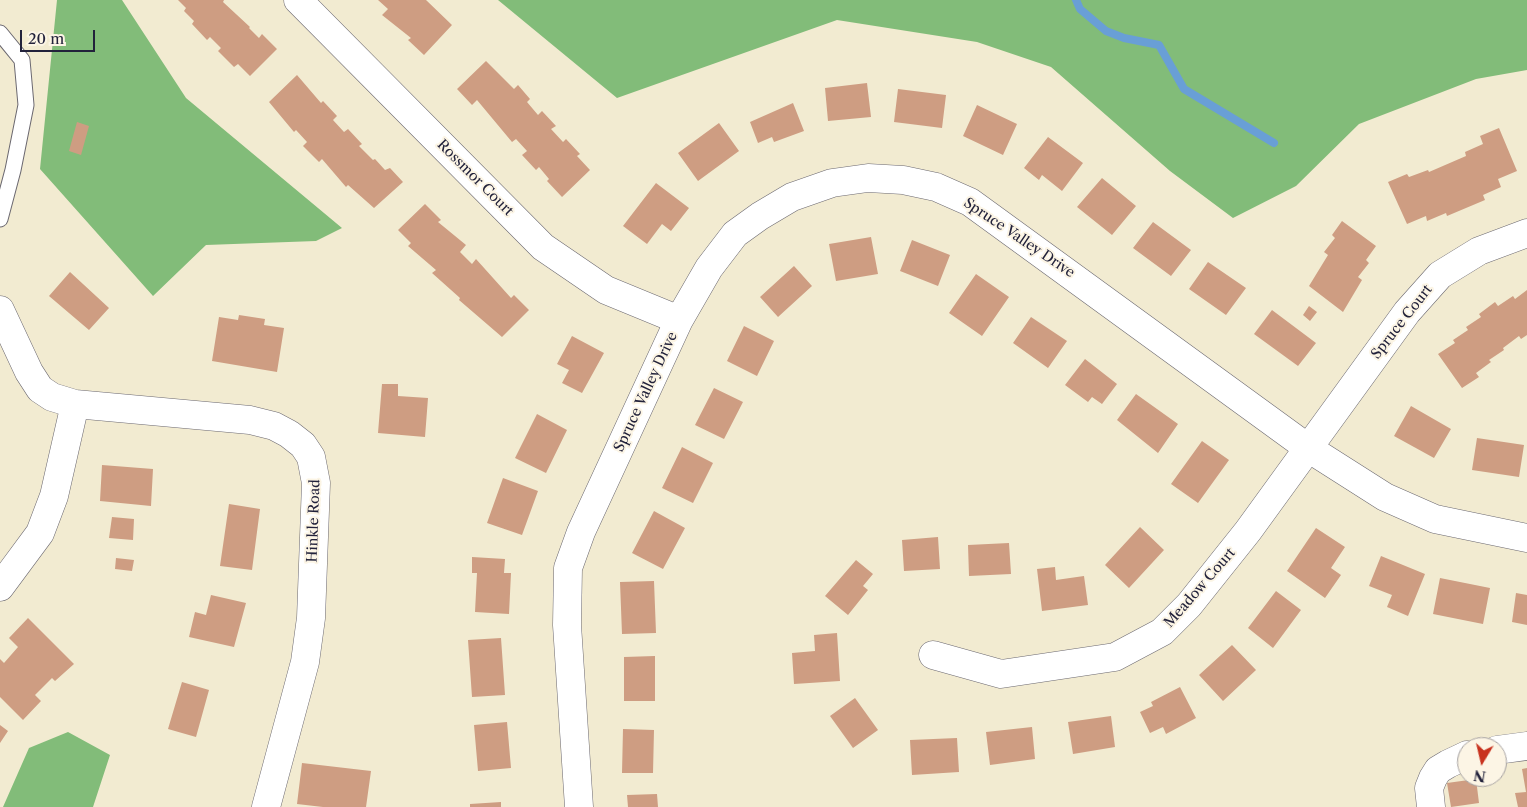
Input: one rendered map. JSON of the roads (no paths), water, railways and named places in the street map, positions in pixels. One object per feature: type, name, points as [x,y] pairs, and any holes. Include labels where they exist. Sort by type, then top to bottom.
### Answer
[{"type":"street","name":"Rossmor Court","points":[[298,0],[543,247],[606,290],[679,320]]},
{"type":"street","name":"Spruce Valley Drive","points":[[579,807],[567,624],[568,568],[581,532],[679,320],[709,268],[735,234],[760,216],[792,197],[832,183],[868,178],[904,180],[936,187],[970,202],[1308,448],[1385,497],[1435,519],[1527,538]]},
{"type":"street","name":"Spruce Court","points":[[1308,448],[1407,312],[1440,275],[1479,251],[1527,233]]},
{"type":"street","name":"Hinkle Road","points":[[0,310],[29,372],[40,389],[52,397],[76,404],[250,420],[274,426],[289,434],[303,445],[312,456],[316,483],[309,627],[305,662],[266,807]]},
{"type":"street","points":[[0,587],[40,533],[54,496],[76,404]]},
{"type":"street","name":"Meadow Court","points":[[933,655],[1001,674],[1114,657],[1162,632],[1189,605],[1248,531],[1308,448]]},
{"type":"street","points":[[1507,749],[1527,746]]},
{"type":"street","points":[[1431,807],[1430,788],[1433,778],[1448,764],[1457,760]]},
{"type":"lane","points":[[0,33],[22,60],[26,106],[13,170],[0,219]]},
{"type":"waterway","points":[[1076,0],[1080,9],[1106,31],[1124,38],[1159,45],[1184,89],[1274,143]]}]
